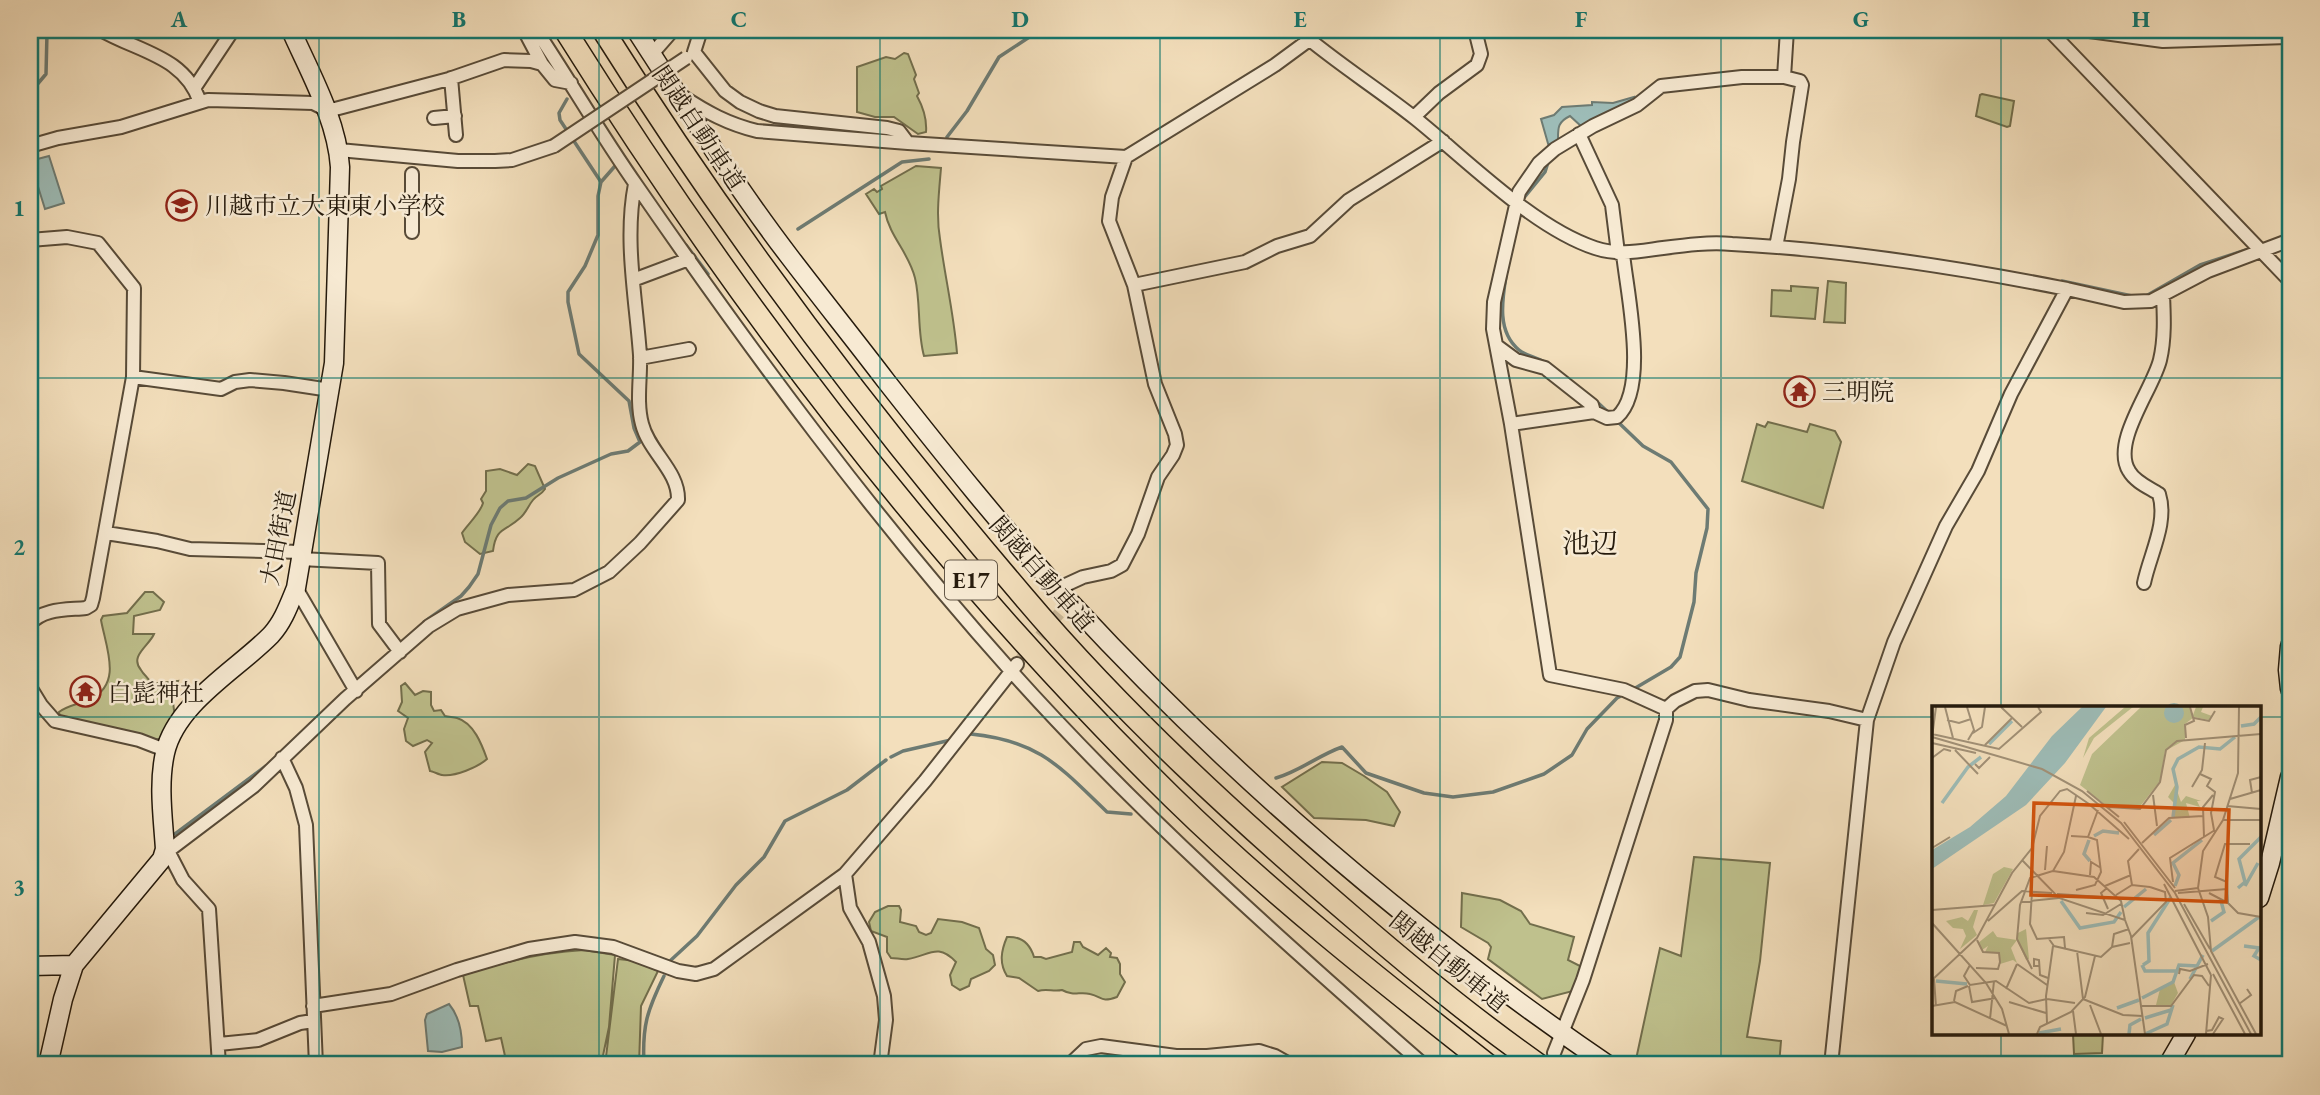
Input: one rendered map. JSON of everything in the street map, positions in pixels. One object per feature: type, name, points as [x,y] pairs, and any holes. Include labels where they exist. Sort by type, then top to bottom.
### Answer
[{"type":"highway","name":"E17","points":[[565,30],[660,175],[753,307],[879,470],[1014,632],[1174,798],[1252,870],[1386,985],[1488,1065]]},
{"type":"highway","name":"関越自動車道","points":[[603,30],[692,166],[779,290],[871,411],[1024,598],[1197,778],[1303,875],[1409,965],[1546,1059]]},
{"type":"street","points":[[101,30],[124,43],[165,59],[181,71],[195,87],[200,102]]},
{"type":"street","points":[[195,87],[233,30]]},
{"type":"street","name":"大田街道","points":[[167,850],[162,802],[165,750],[177,726],[208,688],[272,634],[288,611],[296,589],[330,390],[336,332],[339,150],[325,108],[291,30]]},
{"type":"street","points":[[524,30],[542,64],[555,80],[571,83]]},
{"type":"street","points":[[536,30],[635,184],[802,416],[933,580],[1014,668],[1068,732],[1176,841],[1291,949],[1424,1065]]},
{"type":"street","points":[[673,30],[643,38],[788,255],[1064,600],[1288,816],[1447,947],[1608,1065]]},
{"type":"street","points":[[339,150],[495,161],[512,160],[532,154],[554,146],[690,55],[701,30]]},
{"type":"street","points":[[1298,30],[1413,117],[1516,201],[1571,238],[1598,249],[1620,253],[1704,244],[1826,250],[1917,261],[2123,302],[2151,301],[2208,271],[2290,240]]},
{"type":"street","points":[[1413,117],[1439,93],[1477,65],[1481,54],[1475,30]]},
{"type":"street","points":[[1784,77],[1787,30]]},
{"type":"street","points":[[2049,30],[2290,281]]},
{"type":"street","points":[[2082,30],[2163,41],[2290,37]]},
{"type":"street","points":[[679,93],[713,116],[757,131],[1126,157],[1275,65],[1309,40]]},
{"type":"street","points":[[690,55],[725,91],[759,111],[775,116],[887,128],[899,131],[908,143]]},
{"type":"street","points":[[30,146],[58,138],[121,127],[208,100],[313,103],[335,109],[451,78],[504,60],[542,64]]},
{"type":"street","points":[[1666,709],[1628,692],[1550,675],[1511,424],[1493,330],[1494,302],[1516,201],[1526,180],[1539,163],[1555,149],[1637,105],[1661,86],[1742,77],[1784,77],[1800,81],[1802,85],[1789,180],[1776,247]]},
{"type":"street","points":[[451,78],[456,135]]},
{"type":"street","points":[[434,118],[455,116]]},
{"type":"street","points":[[1511,424],[1594,412],[1606,418],[1617,417],[1628,404],[1632,394],[1634,350],[1612,205],[1579,134]]},
{"type":"street","points":[[1134,285],[1245,262],[1277,246],[1310,236],[1349,201],[1443,142]]},
{"type":"street","points":[[1064,600],[1083,577],[1111,571],[1122,565],[1139,534],[1158,477],[1176,450],[1174,434],[1155,384],[1134,285],[1108,221],[1112,197],[1126,157]]},
{"type":"street","points":[[412,174],[412,232]]},
{"type":"street","points":[[48,1065],[74,965],[156,869],[167,850],[254,786],[353,686],[429,626],[457,609],[508,595],[574,590],[609,572],[663,519],[678,500],[676,482],[649,441],[640,414],[640,358],[633,280],[631,208],[635,184]]},
{"type":"street","points":[[30,240],[67,237],[98,243],[135,288],[133,377],[91,605],[86,608],[50,612],[36,617],[30,624]]},
{"type":"street","points":[[633,280],[689,259]]},
{"type":"street","points":[[1832,1065],[1867,720],[1895,642],[1946,526],[1978,471],[2012,392],[2067,289]]},
{"type":"street","points":[[2144,583],[2157,538],[2162,501],[2160,494],[2142,484],[2129,471],[2126,446],[2133,420],[2160,360],[2164,331],[2164,295]]},
{"type":"street","points":[[1497,346],[1516,360],[1535,364],[1556,375],[1592,405],[1594,412]]},
{"type":"street","points":[[640,358],[689,349]]},
{"type":"street","points":[[133,377],[221,389],[235,382],[250,380],[330,390]]},
{"type":"street","points":[[106,533],[190,549],[301,555],[378,563],[379,624],[398,648]]},
{"type":"street","points":[[296,589],[353,686]]},
{"type":"street","points":[[2290,646],[2290,689]]},
{"type":"street","points":[[313,1006],[391,994],[457,970],[529,949],[575,943],[612,947],[678,971],[696,974],[714,969],[845,874],[925,781],[1014,668]]},
{"type":"street","points":[[30,687],[55,721],[139,740],[165,750]]},
{"type":"street","points":[[1546,1059],[1561,1033],[1583,980],[1666,720],[1666,709],[1695,691],[1708,690],[1749,700],[1829,711],[1867,720]]},
{"type":"street","points":[[282,758],[296,788],[306,825],[316,1065]]},
{"type":"street","points":[[2260,895],[2290,777]]},
{"type":"street","points":[[167,850],[183,880],[209,909],[219,1065]]},
{"type":"street","points":[[845,874],[850,908],[869,942],[884,996],[886,1020],[880,1065]]},
{"type":"street","points":[[30,965],[74,965]]},
{"type":"street","points":[[219,1044],[258,1040],[300,1023],[313,1021]]},
{"type":"street","points":[[2168,1065],[2185,1036]]},
{"type":"street","points":[[1069,1065],[1086,1049],[1101,1045],[1176,1056],[1259,1051],[1291,1065]]},
{"type":"green space","points":[[904,53],[908,54],[916,75],[914,79],[919,93],[917,96],[925,118],[926,132],[918,134],[894,117],[875,117],[857,112],[857,67],[886,57],[895,59]]},
{"type":"green space","points":[[1982,94],[2014,101],[2010,126],[1976,116]]},
{"type":"green space","points":[[916,166],[941,168],[939,230],[957,353],[924,356],[917,288],[912,269],[885,212],[879,214],[866,194],[874,189],[877,192],[882,189],[881,186]]},
{"type":"green space","points":[[1828,281],[1846,283],[1845,323],[1824,322]]},
{"type":"green space","points":[[1791,286],[1818,288],[1815,319],[1771,316],[1772,290],[1791,291]]},
{"type":"green space","points":[[1768,422],[1807,432],[1810,424],[1835,431],[1841,442],[1823,508],[1742,481],[1757,424],[1765,427]]},
{"type":"green space","points":[[528,464],[535,466],[545,489],[522,516],[499,534],[493,551],[480,554],[465,542],[462,533],[482,507],[481,499],[486,491],[486,471],[500,469],[517,475]]},
{"type":"green space","points":[[145,592],[153,592],[164,602],[160,610],[134,616],[133,634],[154,634],[141,651],[138,665],[151,684],[178,681],[172,694],[175,718],[163,738],[151,741],[60,717],[59,712],[90,699],[106,684],[110,664],[101,620],[103,616],[127,613]]},
{"type":"green space","points":[[405,683],[415,695],[423,691],[431,692],[434,711],[441,710],[445,716],[457,718],[468,725],[483,747],[487,759],[460,773],[442,775],[430,771],[425,752],[432,743],[427,740],[413,746],[406,741],[404,729],[408,718],[398,711],[402,702],[401,686]]},
{"type":"green space","points":[[1322,762],[1342,763],[1387,792],[1400,812],[1394,826],[1366,820],[1314,818],[1282,787]]},
{"type":"green space","points":[[1694,857],[1770,863],[1760,961],[1747,1037],[1781,1041],[1779,1065],[1635,1064],[1660,948],[1681,956]]},
{"type":"green space","points":[[1462,893],[1500,900],[1521,911],[1530,924],[1574,937],[1568,960],[1582,967],[1573,991],[1542,999],[1488,959],[1491,947],[1488,943],[1461,927]]},
{"type":"green space","points":[[888,906],[899,906],[900,922],[916,926],[919,932],[926,935],[931,933],[938,919],[962,922],[979,928],[986,949],[993,955],[995,965],[989,971],[971,979],[969,986],[960,990],[952,985],[950,975],[956,962],[943,953],[938,951],[906,959],[891,958],[887,952],[887,937],[871,931],[869,922],[875,912]]},
{"type":"green space","points":[[1007,937],[1021,939],[1028,945],[1034,957],[1046,959],[1072,952],[1074,942],[1080,942],[1083,947],[1098,955],[1106,948],[1111,953],[1110,957],[1117,958],[1120,974],[1125,982],[1117,997],[1107,999],[1062,990],[1038,991],[1019,978],[1007,976],[1002,957]]},
{"type":"green space","points":[[584,950],[615,955],[609,1027],[601,1065],[507,1065],[501,1038],[486,1041],[478,1006],[470,1006],[463,975],[523,958]]},
{"type":"green space","points":[[618,959],[636,961],[658,971],[641,1006],[639,1065],[605,1065]]},
{"type":"green space","points":[[2073,1036],[2103,1036],[2102,1053],[2074,1054]]},
{"type":"green space","points":[[1119,1054],[1178,1064],[1254,1059],[1276,1065],[1080,1065],[1095,1057]]},
{"type":"water","points":[[1634,97],[1633,102],[1582,127],[1570,116],[1566,118],[1559,126],[1558,141],[1549,147],[1541,119],[1554,115],[1562,107],[1592,105],[1592,102],[1613,103]]},
{"type":"water","points":[[49,156],[64,203],[45,209],[30,161]]},
{"type":"water","points":[[449,1004],[459,1024],[462,1047],[442,1052],[428,1051],[425,1020],[427,1014]]},
{"type":"waterway","points":[[30,93],[46,74],[47,33],[50,30]]},
{"type":"waterway","points":[[655,33],[658,30]]},
{"type":"waterway","points":[[947,137],[967,111],[999,57],[1040,30]]},
{"type":"waterway","points":[[567,99],[559,113],[560,120],[601,182]]},
{"type":"waterway","points":[[798,229],[902,162],[929,159]]},
{"type":"waterway","points":[[1523,199],[1545,172],[1549,159]]},
{"type":"waterway","points":[[424,622],[461,596],[469,587],[478,574],[491,525],[500,508],[508,501],[526,498],[558,478],[611,454],[628,451],[640,442],[634,428],[629,401],[579,354],[568,302],[568,292],[585,266],[598,235],[598,196],[601,182],[615,166]]},
{"type":"waterway","points":[[686,245],[708,274]]},
{"type":"waterway","points":[[2146,296],[2200,265],[2249,249]]},
{"type":"waterway","points":[[1506,276],[1503,316],[1507,334],[1519,350],[1544,362]]},
{"type":"waterway","points":[[2062,281],[2132,296]]},
{"type":"waterway","points":[[2023,359],[2039,329]]},
{"type":"waterway","points":[[1595,400],[1610,414]]},
{"type":"waterway","points":[[1618,422],[1643,446],[1671,462],[1708,509],[1707,528],[1696,573],[1694,602],[1680,657],[1671,667],[1632,690]]},
{"type":"waterway","points":[[1276,778],[1342,747],[1366,773],[1424,793],[1453,797],[1493,792],[1544,774],[1572,755],[1587,729],[1617,698],[1625,694]]},
{"type":"waterway","points":[[971,734],[1015,743],[1032,750],[1062,769],[1107,812],[1131,814]]},
{"type":"waterway","points":[[891,757],[903,751],[951,740]]},
{"type":"waterway","points":[[671,960],[697,936],[736,885],[764,857],[785,821],[847,790],[886,760]]},
{"type":"waterway","points":[[175,834],[266,766]]},
{"type":"waterway","points":[[644,1065],[647,1019],[664,976]]},
{"type":"tunnel","points":[[1017,664],[1062,610]]},
{"type":"place","name":"川越市立大東東小学校","points":[[182,205]]},
{"type":"place","name":"三明院","points":[[1799,391]]},
{"type":"place","name":"白髭神社","points":[[85,692]]},
{"type":"district","name":"池辺","points":[[1590,543]]}]
